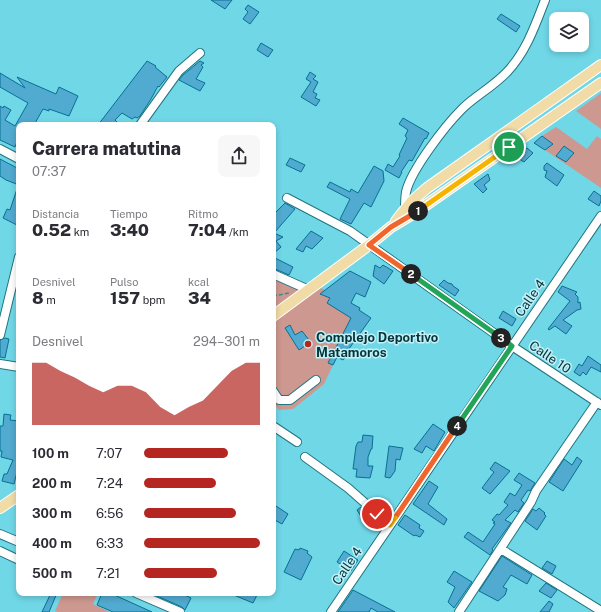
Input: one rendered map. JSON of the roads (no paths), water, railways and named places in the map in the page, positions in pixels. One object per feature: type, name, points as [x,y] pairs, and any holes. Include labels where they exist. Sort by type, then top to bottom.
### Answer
[{"type":"main road","points":[[391,227],[411,202],[427,188],[601,65]]},
{"type":"main road","points":[[276,314],[391,227],[416,212],[601,83]]},
{"type":"main road","points":[[0,508],[16,497]]},
{"type":"street","points":[[405,211],[406,192],[410,180],[428,150],[462,109],[506,73],[518,59],[532,33],[545,0]]},
{"type":"street","points":[[142,122],[179,71],[200,53]]},
{"type":"street","points":[[0,149],[16,157]]},
{"type":"street","name":"Calle 10","points":[[286,198],[350,231],[512,346],[599,403]]},
{"type":"street","name":"Calle 4","points":[[330,612],[601,216]]},
{"type":"street","points":[[0,335],[16,269]]},
{"type":"street","points":[[276,275],[309,290]]},
{"type":"street","points":[[0,364],[16,367]]},
{"type":"street","points":[[276,396],[279,400],[290,400],[316,380]]},
{"type":"street","points":[[459,612],[531,502],[536,491],[599,403]]},
{"type":"street","points":[[276,428],[297,442]]},
{"type":"street","points":[[305,457],[348,488],[390,525]]},
{"type":"street","points":[[0,534],[16,541]]},
{"type":"street","points":[[501,549],[601,611]]},
{"type":"street","points":[[0,551],[16,559]]},
{"type":"street","points":[[143,596],[180,612]]},
{"type":"place","name":"Complejo Deportivo Matamoros","points":[[308,344]]}]
